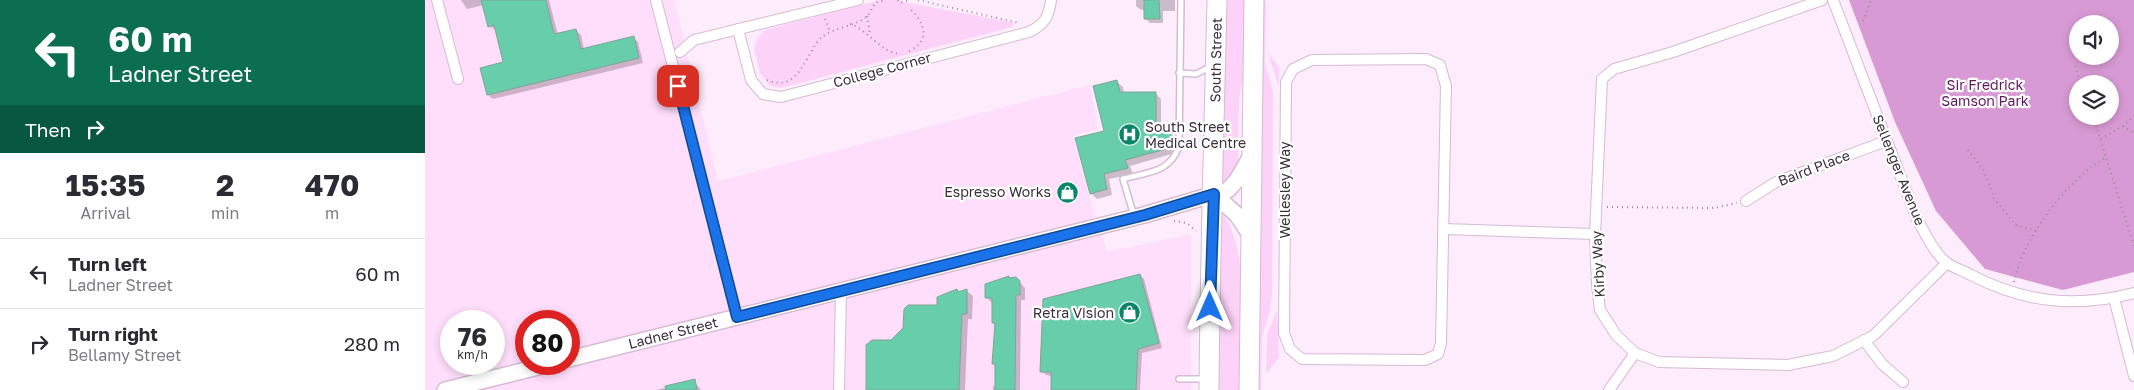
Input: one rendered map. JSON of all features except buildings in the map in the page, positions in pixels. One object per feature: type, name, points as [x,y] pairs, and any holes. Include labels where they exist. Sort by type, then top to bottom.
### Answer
[{"type":"highway","name":"South Street","points":[[1209,385],[1217,0]]},
{"type":"highway","points":[[1249,390],[1254,0]]},
{"type":"street","points":[[437,0],[458,79]]},
{"type":"street","points":[[656,0],[737,317]]},
{"type":"street","points":[[680,52],[694,40],[857,0]]},
{"type":"street","name":"College Corner","points":[[738,29],[751,80],[763,94],[781,97],[1029,32],[1043,26],[1050,12],[1051,0]]},
{"type":"street","name":"Kirby Way","points":[[1822,0],[1673,52],[1614,69],[1602,79],[1595,234],[1600,310],[1616,335],[1635,353],[1659,362],[1788,366],[1833,356],[1873,336],[1947,263]]},
{"type":"street","name":"Sellenger Avenue","points":[[1833,0],[1917,219],[1933,246],[1947,263],[1996,288],[2043,301],[2084,302],[2134,293]]},
{"type":"street","name":"Wellesley Way","points":[[1426,59],[1441,65],[1446,86],[1444,229],[1441,343],[1438,354],[1425,360],[1301,359],[1290,349],[1284,333],[1286,82],[1293,69],[1312,60],[1426,59]]},
{"type":"street","name":"Baird Place","points":[[1746,201],[1776,182],[1886,141]]},
{"type":"street","name":"Ladner Street","points":[[580,356],[1134,218],[1228,190],[1237,180],[1252,154]]},
{"type":"street","points":[[1214,194],[1237,215],[1251,236]]},
{"type":"street","points":[[1444,229],[1595,234]]},
{"type":"street","points":[[839,390],[841,291]]},
{"type":"street","points":[[2114,298],[2134,376]]},
{"type":"street","points":[[1864,340],[1882,364],[1903,382]]},
{"type":"street","points":[[1609,390],[1635,353]]},
{"type":"street","points":[[445,390],[515,373]]},
{"type":"lane","points":[[1134,218],[1123,179],[1164,168],[1175,157],[1179,146],[1181,0]]},
{"type":"lane","points":[[1179,73],[1196,74],[1215,64]]},
{"type":"lane","points":[[1179,379],[1209,385]]},
{"type":"path","points":[[761,75],[768,81],[778,83],[790,79],[807,63],[822,37],[867,16],[876,2],[886,0]]},
{"type":"path","points":[[898,0],[900,4],[910,0]]},
{"type":"path","points":[[919,0],[1027,25]]},
{"type":"path","points":[[1863,21],[1871,0]]},
{"type":"path","points":[[850,24],[870,35],[880,46],[893,53],[901,54],[918,47],[923,40],[925,30],[921,20],[910,9]]},
{"type":"path","points":[[867,16],[870,35]]},
{"type":"path","points":[[2075,66],[2078,75]]},
{"type":"path","points":[[2101,139],[2123,126],[2134,116]]},
{"type":"path","points":[[2096,125],[2134,246]]},
{"type":"path","points":[[2123,126],[2134,133]]},
{"type":"path","points":[[1969,150],[1984,171],[1995,200],[2016,225],[2037,231]]},
{"type":"path","points":[[2012,292],[2017,269],[2037,231],[2067,187],[2091,165],[2107,156]]},
{"type":"path","points":[[1597,206],[1714,208],[1746,201]]},
{"type":"path","points":[[1169,221],[1191,225],[1199,237]]},
{"type":"shaded area","points":[[425,0],[674,0],[718,181],[1090,85],[1098,129],[1073,136],[1107,252],[1191,234],[1191,390],[425,390]]},
{"type":"shaded area","points":[[881,0],[894,0],[1014,23],[1012,27],[781,88],[770,86],[760,73],[754,48],[757,39],[765,30]]},
{"type":"shaded area","points":[[1223,0],[1245,0],[1246,64],[1239,99],[1238,160],[1236,169],[1226,185],[1222,184]]},
{"type":"shaded area","points":[[1261,0],[1265,0],[1266,5],[1265,63],[1273,91],[1272,293],[1270,311],[1262,337],[1261,390],[1257,390]]},
{"type":"shaded area","points":[[1268,53],[1279,67],[1279,87]]},
{"type":"shaded area","points":[[1223,215],[1232,231],[1238,251],[1241,274],[1243,299],[1242,390],[1219,390],[1220,217]]},
{"type":"shaded area","points":[[1277,310],[1279,358],[1266,374],[1267,335]]},
{"type":"green space","name":"Sir Fredrick Samson Park","points":[[1849,0],[2134,0],[2134,272],[2063,290],[1985,269],[1936,211],[1895,122]]},
{"type":"place","name":"South Street Medical Centre","points":[[1129,135]]},
{"type":"place","name":"Espresso Works","points":[[1067,192]]},
{"type":"place","name":"Retra Vision","points":[[1130,313]]},
{"type":"route","points":[[678,86],[737,317],[1145,215],[1214,194],[1210,307]]}]
